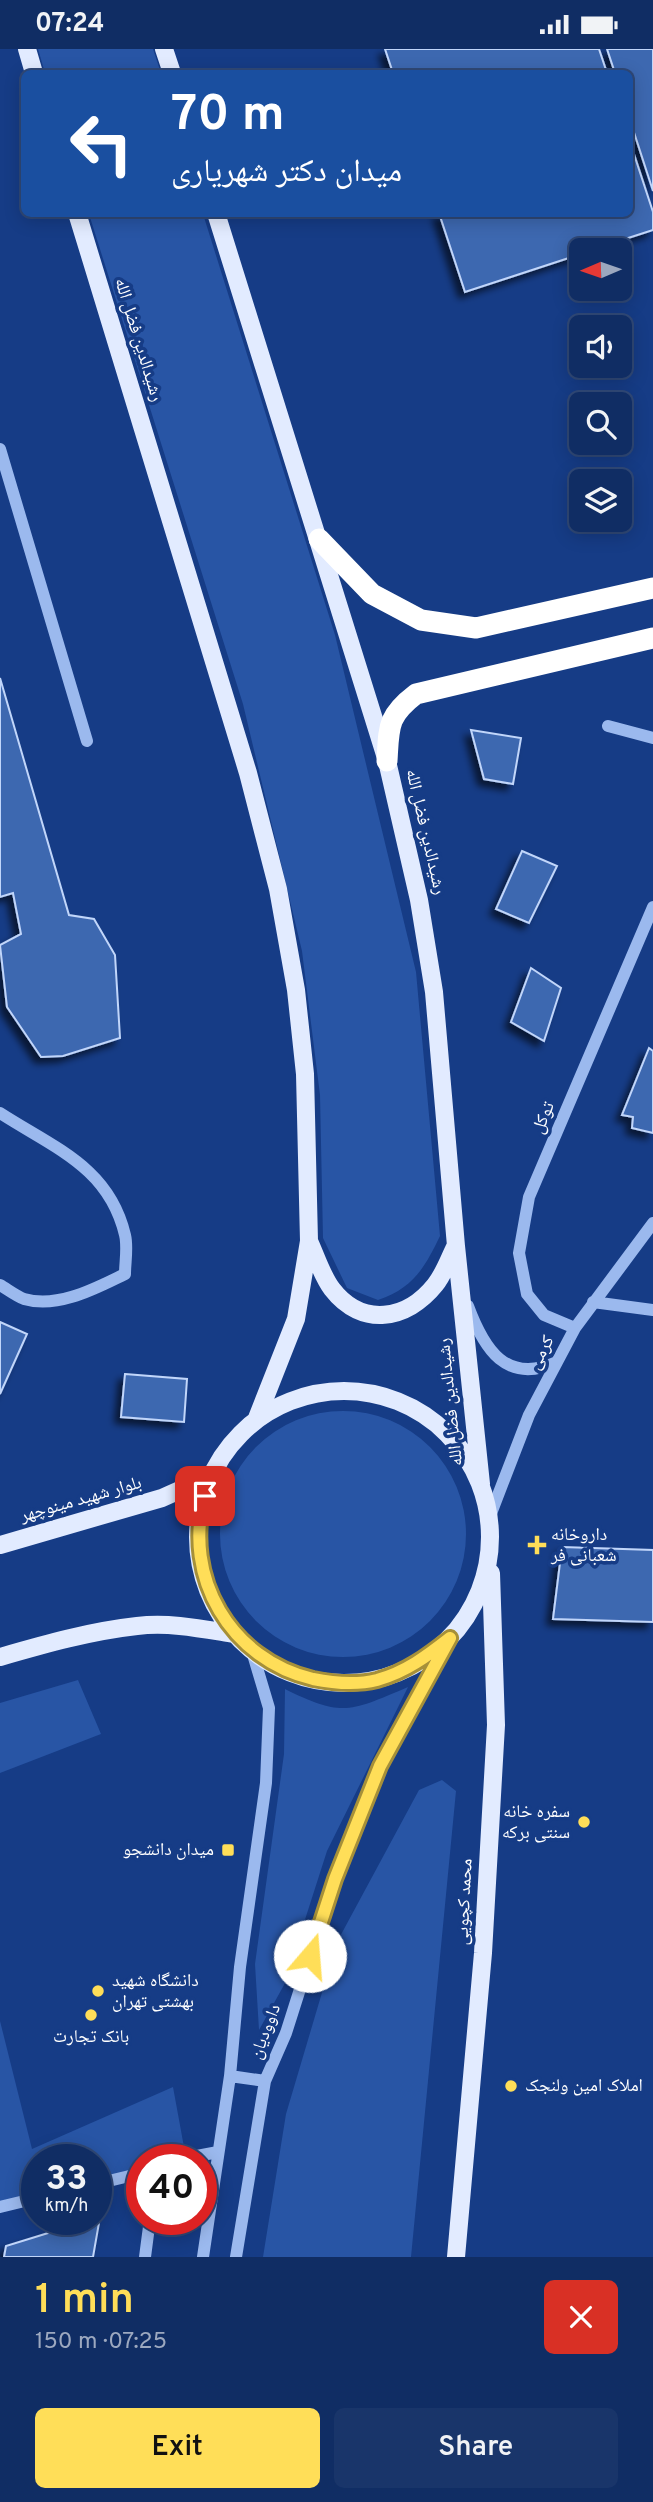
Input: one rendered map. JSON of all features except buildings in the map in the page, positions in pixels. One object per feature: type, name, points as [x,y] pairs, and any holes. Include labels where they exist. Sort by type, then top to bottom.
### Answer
[{"type":"highway","points":[[319,539],[372,594],[421,620],[476,628],[653,588]]},
{"type":"highway","points":[[387,761],[389,729],[397,709],[416,694],[653,638]]},
{"type":"main road","points":[[27,49],[33,70]]},
{"type":"main road","points":[[164,49],[171,70]]},
{"type":"main road","name":"رشیدالدین فضل الله","points":[[78,217],[248,773],[278,889],[296,990],[305,1074],[309,1241],[296,1319],[257,1417]]},
{"type":"main road","name":"رشیدالدین فضل الله","points":[[217,217],[387,761],[419,900],[435,992],[456,1246],[481,1484]]},
{"type":"main road","points":[[309,1241],[331,1289],[357,1312],[384,1318],[410,1309],[436,1284],[456,1246]]},
{"type":"main road","points":[[341,1389],[386,1395],[426,1414],[459,1445],[481,1484],[490,1516],[490,1549],[484,1581],[475,1602],[450,1638],[416,1665],[375,1681],[332,1683],[289,1674],[252,1651],[234,1634],[211,1599],[199,1559],[199,1516],[211,1476],[230,1443],[257,1417],[297,1397],[341,1389]]},
{"type":"main road","name":"بلوار شهید مینوچهر","points":[[0,1545],[162,1499],[211,1476]]},
{"type":"main road","name":"محمد کچویی","points":[[456,2257],[483,1954],[496,1724],[490,1549]]},
{"type":"main road","points":[[0,1657],[48,1643],[139,1625],[187,1626],[234,1634]]},
{"type":"street","points":[[0,449],[5,481],[88,741]]},
{"type":"street","points":[[608,726],[653,739]]},
{"type":"street","name":"توکل","points":[[575,1328],[544,1315],[527,1294],[519,1253],[529,1197],[653,907]]},
{"type":"street","points":[[0,1113],[94,1174],[110,1193],[126,1237],[125,1273],[92,1290],[57,1300],[24,1299],[0,1285]]},
{"type":"street","name":"کرمی","points":[[490,1516],[514,1449],[575,1328],[653,1223]]},
{"type":"street","points":[[460,1286],[476,1327],[491,1352],[512,1369],[537,1371],[557,1362]]},
{"type":"street","points":[[593,1302],[653,1310]]},
{"type":"street","name":"داوودیان","points":[[236,2257],[265,2081],[286,2033],[335,1879],[380,1766],[450,1638]]},
{"type":"street","name":"داوودیان","points":[[203,2257],[230,2076],[240,1967],[266,1783],[269,1707],[252,1651]]},
{"type":"street","points":[[230,2076],[265,2081]]},
{"type":"street","points":[[0,2207],[21,2202]]},
{"type":"street","points":[[145,2257],[148,2235]]},
{"type":"shaded area","points":[[38,49],[153,49],[160,70],[44,70]]},
{"type":"shaded area","points":[[90,217],[204,217],[335,635],[416,972],[440,1236],[416,1276],[400,1290],[378,1300],[347,1288],[323,1238],[320,1095],[302,951],[243,704]]},
{"type":"shaded area","points":[[355,1411],[379,1416],[401,1425],[430,1447],[446,1465],[457,1487],[464,1510],[464,1558],[457,1581],[446,1603],[430,1621],[412,1637],[379,1652],[355,1657],[331,1657],[307,1652],[274,1637],[240,1603],[222,1558],[220,1522],[225,1498],[240,1465],[274,1431],[319,1413]]},
{"type":"shaded area","points":[[78,1680],[101,1734],[0,1773],[0,1703]]},
{"type":"shaded area","points":[[408,1687],[327,1851],[284,1985],[259,2030],[255,1964],[284,1754],[285,1689],[321,1704],[347,1708],[373,1702]]},
{"type":"shaded area","points":[[442,1780],[456,1791],[411,2257],[263,2257],[286,2114],[337,1942],[419,1790]]},
{"type":"shaded area","points":[[0,2021],[31,2144],[21,2144],[21,2202],[0,2207]]},
{"type":"shaded area","points":[[173,2087],[183,2144],[126,2144],[126,2177],[112,2180],[112,2144],[43,2144]]},
{"type":"place","name":"داروخانه شعبانی فر","points":[[537,1545]]},
{"type":"place","name":"سفره خانه سنتی برکه","points":[[584,1822]]},
{"type":"place","name":"میدان دانشجو","points":[[228,1850]]},
{"type":"place","name":"دانشگاه شهید بهشتی تهران","points":[[98,1991]]},
{"type":"place","name":"بانک تجارت","points":[[91,2015]]},
{"type":"place","name":"املاک امین ولنجک","points":[[511,2086]]},
{"type":"route","points":[[205,1496],[199,1516],[199,1559],[211,1599],[234,1634],[252,1651],[289,1674],[332,1683],[375,1681],[416,1665],[450,1638],[380,1766],[335,1879],[310,1956]]}]
